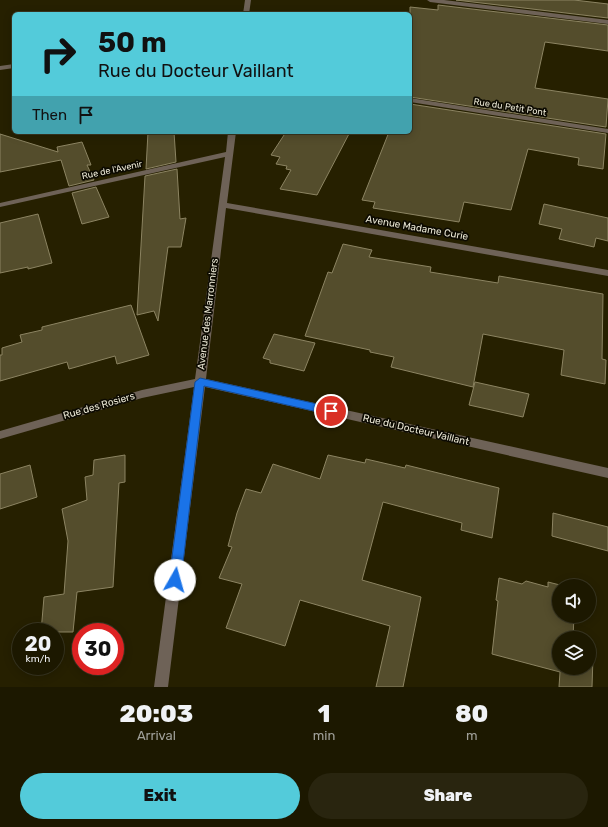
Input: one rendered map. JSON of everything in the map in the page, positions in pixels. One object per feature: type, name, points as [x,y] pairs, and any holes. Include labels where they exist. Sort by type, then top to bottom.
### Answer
[{"type":"street","points":[[246,12],[248,0]]},
{"type":"street","points":[[430,0],[608,22]]},
{"type":"street","points":[[0,68],[12,66]]},
{"type":"street","name":"Rue du Petit Pont","points":[[412,100],[608,131]]},
{"type":"street","name":"Avenue des Marronniers","points":[[161,687],[232,134]]},
{"type":"street","name":"Rue de l'Avenir","points":[[0,205],[229,154]]},
{"type":"street","name":"Avenue Madame Curie","points":[[222,205],[608,273]]},
{"type":"street","name":"Rue des Rosiers","points":[[0,435],[142,394],[200,382]]},
{"type":"street","name":"Rue du Docteur Vaillant","points":[[200,382],[608,473]]},
{"type":"building","points":[[456,0],[574,0],[608,4],[608,18]]},
{"type":"building","points":[[438,5],[608,25],[608,51],[545,42],[535,88],[608,99],[606,127],[412,97],[412,12],[410,12],[410,7],[438,10]]},
{"type":"building","points":[[412,104],[606,134],[603,169],[578,165],[579,158],[528,149],[511,210],[464,202],[459,222],[373,208],[375,202],[362,200],[388,134],[412,134]]},
{"type":"building","points":[[0,134],[58,152],[57,147],[82,142],[91,165],[87,165],[94,180],[69,186],[61,160],[0,172]]},
{"type":"building","points":[[148,134],[174,134],[176,162],[146,169]]},
{"type":"building","points":[[285,134],[349,134],[317,195],[280,189],[291,170],[286,169],[287,166],[276,164],[280,157],[271,155]]},
{"type":"building","points":[[177,169],[180,219],[186,218],[181,247],[168,247],[158,321],[154,311],[137,315],[145,176]]},
{"type":"building","points":[[96,187],[109,217],[82,224],[72,193]]},
{"type":"building","points":[[544,204],[608,218],[608,241],[596,238],[594,247],[559,239],[562,229],[539,224]]},
{"type":"building","points":[[38,214],[52,263],[28,269],[28,267],[0,273],[0,223]]},
{"type":"building","points":[[343,244],[372,250],[369,257],[431,267],[430,272],[498,283],[499,276],[603,294],[602,359],[606,360],[605,384],[561,375],[564,350],[483,334],[473,387],[391,367],[394,357],[370,352],[370,350],[305,336],[328,272],[332,273]]},
{"type":"building","points":[[131,305],[149,355],[117,364],[115,356],[69,369],[67,362],[0,381],[0,355],[2,355],[2,348],[22,342],[20,335],[42,330],[42,327]]},
{"type":"building","points":[[274,334],[315,343],[304,371],[270,363],[270,360],[263,358]]},
{"type":"building","points":[[475,382],[529,394],[523,417],[469,405]]},
{"type":"building","points":[[125,455],[125,482],[119,483],[113,587],[77,592],[72,632],[64,632],[64,623],[42,623],[44,597],[64,594],[68,541],[62,509],[87,500],[85,477],[93,475],[94,460]]},
{"type":"building","points":[[328,455],[365,463],[366,459],[405,468],[406,465],[499,488],[492,538],[461,530],[462,523],[383,502],[362,580],[421,597],[403,687],[376,687],[390,626],[300,600],[285,646],[226,628],[242,584],[219,578],[232,547],[228,546],[237,513],[246,489],[261,493],[273,464],[320,479]]},
{"type":"building","points":[[30,465],[37,497],[0,509],[0,474]]},
{"type":"building","points":[[553,513],[608,527],[608,551],[552,536]]},
{"type":"building","points":[[499,578],[522,584],[526,581],[548,587],[548,582],[552,583],[552,623],[574,623],[573,631],[552,631],[552,670],[492,654],[498,601],[496,600]]},
{"type":"building","points":[[560,675],[592,675],[592,687],[559,687]]},
{"type":"route","points":[[175,580],[200,382],[331,411]]}]
